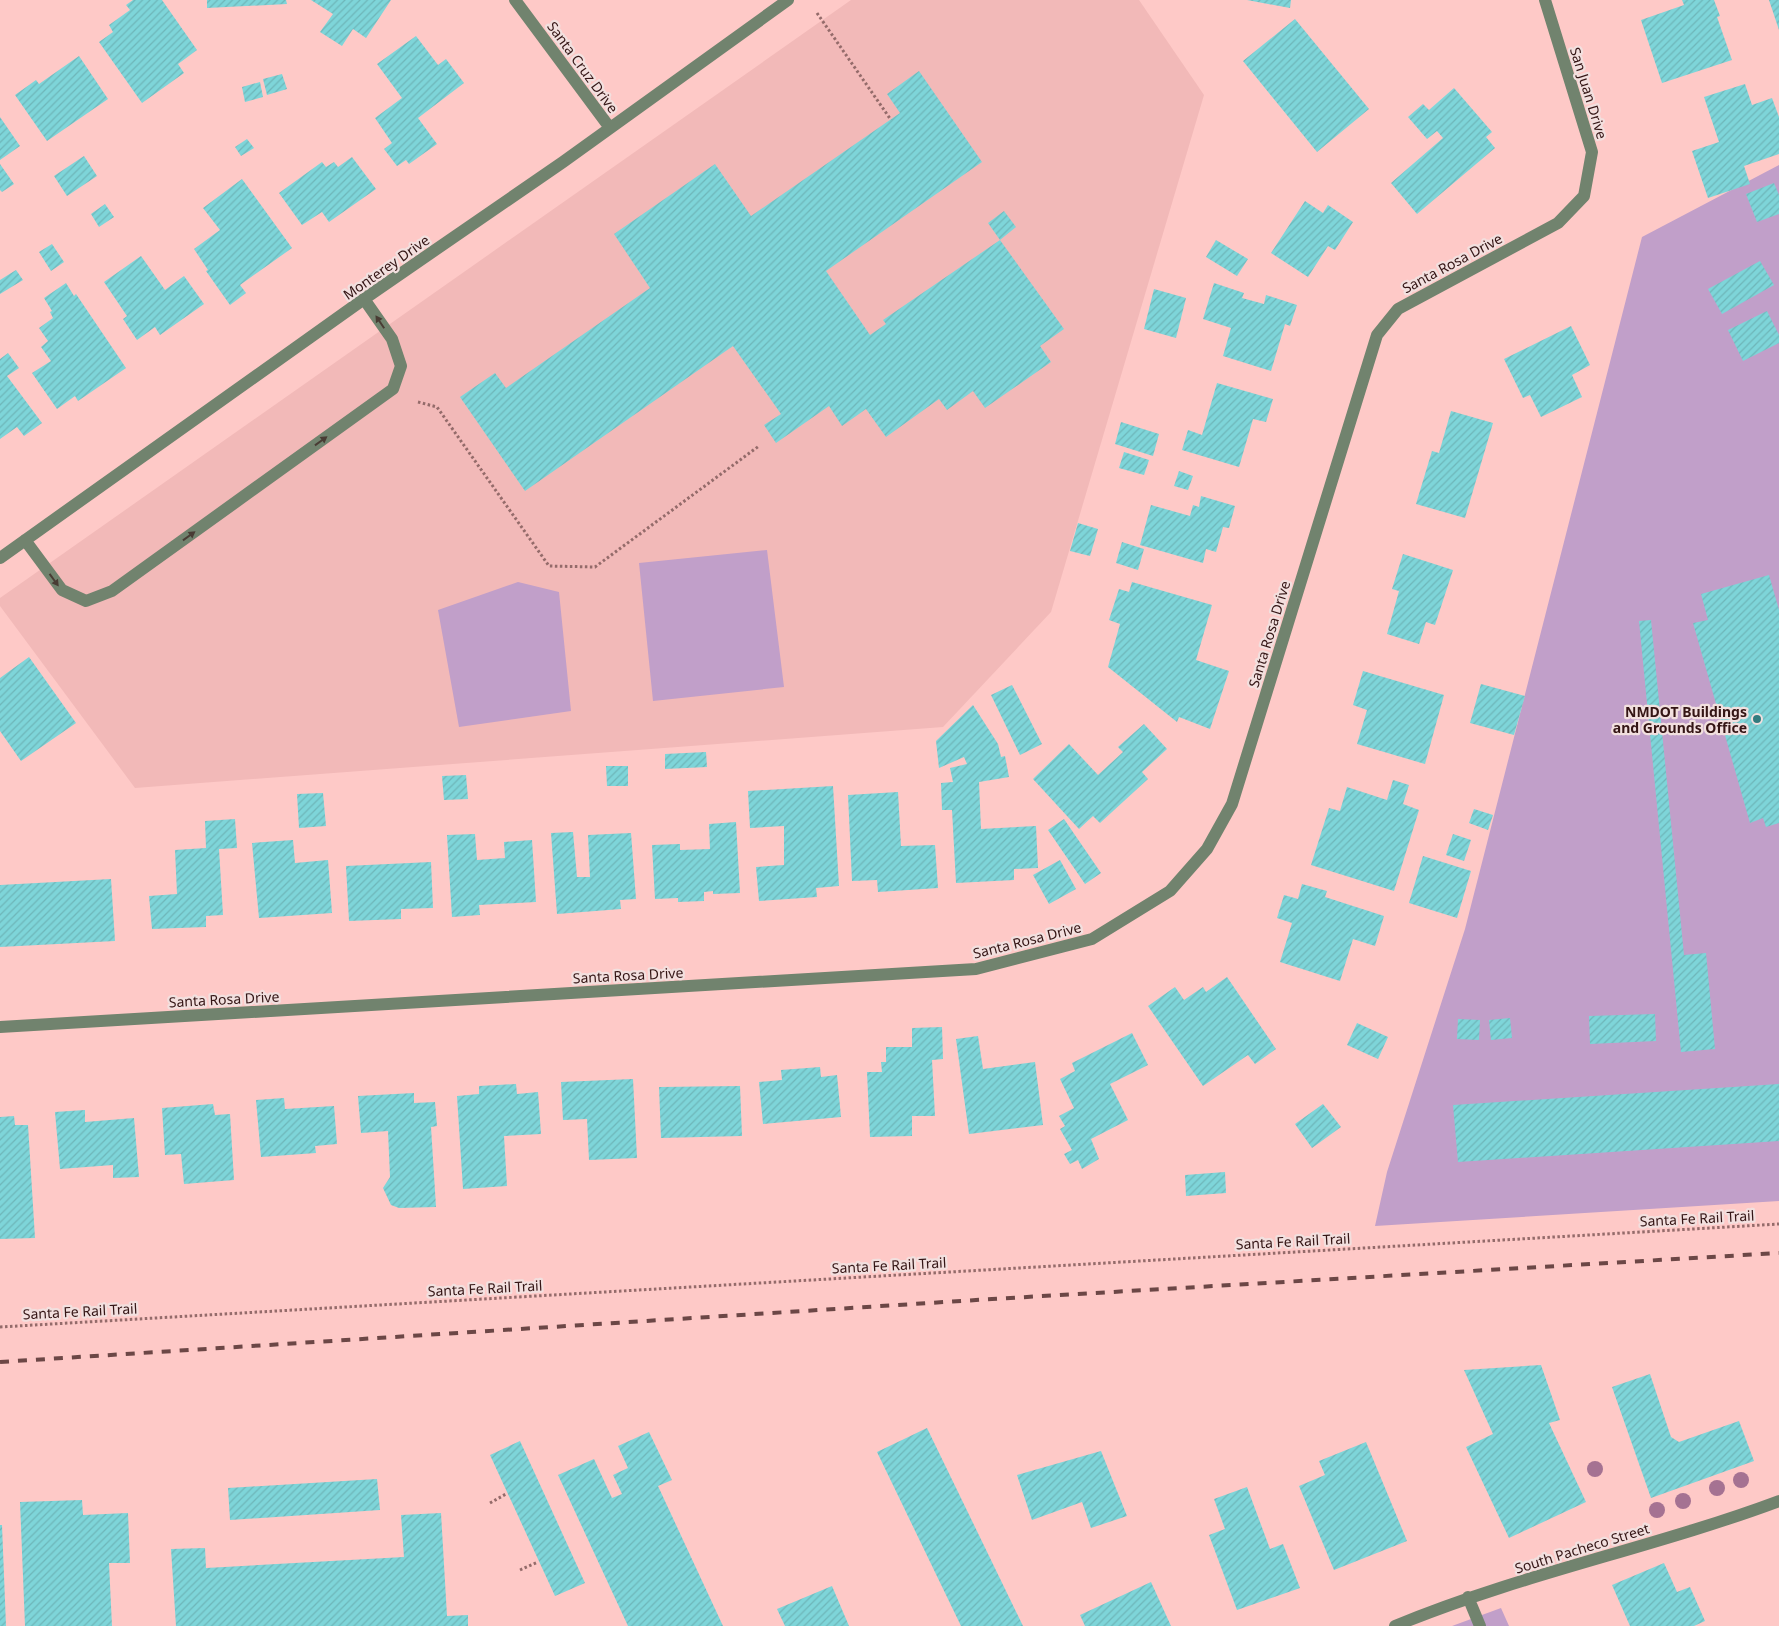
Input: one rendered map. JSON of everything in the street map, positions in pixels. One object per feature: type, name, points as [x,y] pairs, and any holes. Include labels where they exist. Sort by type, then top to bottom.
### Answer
[{"type":"street","name":"Santa Cruz Drive","points":[[515,0],[610,128]]},
{"type":"street","name":"Monterey Drive","points":[[0,558],[364,299],[610,128],[788,0]]},
{"type":"street","name":"San Juan Drive","points":[[1545,0],[1592,152],[1584,196]]},
{"type":"street","name":"Santa Rosa Drive","points":[[0,1027],[976,970],[1092,939],[1170,891],[1206,849],[1232,804],[1377,335],[1398,309],[1558,223],[1584,196]]},
{"type":"street","points":[[25,540],[62,590],[86,601],[120,585],[394,389],[401,366],[392,339],[364,299]]},
{"type":"street","name":"South Pacheco Street","points":[[1395,1626],[1468,1597],[1641,1546],[1779,1501]]},
{"type":"street","points":[[1468,1597],[1480,1626]]},
{"type":"path","points":[[818,13],[891,120]]},
{"type":"path","points":[[418,402],[437,407],[549,566],[595,567],[759,446]]},
{"type":"path","name":"Santa Fe Rail Trail","points":[[0,1327],[1779,1224]]},
{"type":"path","points":[[490,1503],[506,1494]]},
{"type":"path","points":[[520,1570],[538,1562]]},
{"type":"shaded area","points":[[851,0],[1139,0],[1204,95],[1051,612],[943,727],[135,788],[0,606],[0,598]]},
{"type":"shaded area","points":[[1779,165],[1779,1201],[1375,1226],[1387,1172],[1465,929],[1642,237]]},
{"type":"shaded area","points":[[767,550],[784,687],[653,701],[639,563]]},
{"type":"shaded area","points":[[518,582],[559,592],[571,711],[459,727],[438,610]]},
{"type":"shaded area","points":[[1501,1608],[1509,1626],[1452,1626]]},
{"type":"building","points":[[133,0],[162,0],[197,50],[178,64],[184,73],[142,103],[99,42],[113,32],[109,25],[130,10],[126,5]]},
{"type":"building","points":[[207,0],[286,0],[287,4],[207,8]]},
{"type":"building","points":[[311,0],[391,0],[366,38],[353,29],[342,46],[320,32],[333,14]]},
{"type":"building","points":[[1247,0],[1291,0],[1290,8]]},
{"type":"building","points":[[1682,0],[1714,0],[1720,16],[1717,17],[1732,60],[1662,83],[1641,20],[1684,5]]},
{"type":"building","points":[[1769,0],[1779,0],[1779,30]]},
{"type":"building","points":[[1295,19],[1369,109],[1317,152],[1243,61]]},
{"type":"building","points":[[416,36],[438,65],[446,59],[464,83],[418,118],[437,144],[409,164],[406,160],[397,166],[384,149],[392,143],[375,118],[402,98],[377,64]]},
{"type":"building","points":[[79,56],[108,99],[47,141],[15,95],[36,80],[39,84]]},
{"type":"building","points":[[919,71],[982,162],[826,271],[870,335],[886,324],[883,320],[1000,240],[1064,329],[1040,346],[1051,362],[985,408],[973,391],[947,410],[939,399],[886,437],[866,409],[842,426],[829,406],[776,443],[764,425],[781,414],[733,346],[525,491],[460,397],[495,373],[506,388],[650,288],[614,234],[715,164],[751,216],[900,113],[887,94]]},
{"type":"building","points":[[282,74],[287,89],[267,95],[263,79]]},
{"type":"building","points":[[260,82],[263,97],[245,102],[242,87]]},
{"type":"building","points":[[1745,84],[1752,105],[1772,98],[1779,117],[1779,154],[1744,166],[1750,184],[1708,198],[1692,151],[1719,142],[1704,97]]},
{"type":"building","points":[[1454,88],[1492,132],[1486,137],[1495,148],[1417,214],[1391,183],[1443,138],[1437,131],[1427,139],[1408,117],[1423,104],[1429,110]]},
{"type":"building","points":[[0,117],[20,146],[0,160]]},
{"type":"building","points":[[247,139],[254,148],[241,156],[235,147]]},
{"type":"building","points":[[84,156],[97,176],[67,196],[54,176]]},
{"type":"building","points":[[352,157],[376,189],[329,222],[322,212],[302,225],[279,193],[322,162],[326,167],[334,162],[338,167]]},
{"type":"building","points":[[0,164],[14,184],[2,192],[0,190]]},
{"type":"building","points":[[242,179],[292,248],[240,285],[246,293],[230,305],[206,271],[208,270],[194,249],[220,230],[203,208]]},
{"type":"building","points":[[1774,183],[1779,195],[1779,214],[1757,222],[1746,194]]},
{"type":"building","points":[[1305,201],[1323,213],[1328,205],[1353,222],[1335,250],[1328,246],[1308,277],[1271,253]]},
{"type":"building","points":[[105,204],[114,217],[99,227],[91,214]]},
{"type":"building","points":[[1004,211],[1016,227],[1000,240],[988,223]]},
{"type":"building","points":[[1216,240],[1248,259],[1237,276],[1206,257]]},
{"type":"building","points":[[52,244],[64,262],[51,271],[39,252]]},
{"type":"building","points":[[141,256],[165,290],[184,276],[204,304],[160,335],[155,327],[137,340],[123,319],[127,316],[104,282]]},
{"type":"building","points":[[1760,261],[1774,285],[1722,314],[1708,289]]},
{"type":"building","points":[[16,270],[23,280],[0,294],[0,280]]},
{"type":"building","points":[[66,283],[74,296],[76,294],[126,368],[78,401],[75,396],[57,409],[32,373],[51,361],[41,347],[48,341],[39,328],[53,318],[50,312],[52,311],[44,298]]},
{"type":"building","points":[[1214,283],[1244,293],[1242,298],[1264,304],[1266,295],[1297,305],[1290,326],[1285,324],[1271,371],[1223,356],[1231,328],[1203,319]]},
{"type":"building","points":[[1154,289],[1186,298],[1176,338],[1144,329]]},
{"type":"building","points":[[1767,311],[1779,335],[1779,343],[1743,361],[1728,330]]},
{"type":"building","points":[[1571,326],[1590,365],[1572,375],[1582,397],[1541,417],[1530,395],[1523,398],[1504,359]]},
{"type":"building","points":[[8,353],[19,368],[7,376],[42,423],[24,436],[17,427],[0,439],[0,359]]},
{"type":"building","points":[[1217,383],[1273,399],[1266,422],[1253,419],[1239,467],[1182,450],[1188,430],[1202,435]]},
{"type":"building","points":[[1451,411],[1493,423],[1465,518],[1416,504],[1432,451],[1439,453]]},
{"type":"building","points":[[1121,422],[1159,434],[1153,456],[1115,444]]},
{"type":"building","points":[[1124,452],[1149,460],[1144,475],[1119,468]]},
{"type":"building","points":[[1179,471],[1193,476],[1188,490],[1174,486]]},
{"type":"building","points":[[1201,496],[1235,506],[1229,528],[1223,527],[1216,552],[1206,549],[1203,563],[1140,545],[1151,505],[1190,516],[1193,505],[1199,507]]},
{"type":"building","points":[[1078,523],[1098,529],[1090,556],[1070,551]]},
{"type":"building","points":[[1122,542],[1144,549],[1138,570],[1116,563]]},
{"type":"building","points":[[1403,554],[1453,570],[1435,625],[1426,622],[1419,644],[1387,634],[1399,591],[1392,589]]},
{"type":"building","name":"NMDOT Buildings and Grounds Office","points":[[1769,575],[1779,610],[1779,823],[1766,827],[1763,818],[1750,823],[1693,623],[1708,620],[1701,594]]},
{"type":"building","points":[[1132,582],[1212,605],[1196,660],[1229,671],[1210,729],[1179,717],[1177,722],[1108,667],[1120,624],[1109,620],[1119,589],[1129,592]]},
{"type":"building","points":[[1651,620],[1684,955],[1706,953],[1715,1049],[1681,1052],[1639,621]]},
{"type":"building","points":[[29,657],[76,723],[21,761],[0,731],[0,678]]},
{"type":"building","points":[[1363,671],[1444,695],[1425,764],[1357,744],[1367,710],[1353,705]]},
{"type":"building","points":[[1481,684],[1525,696],[1514,735],[1470,723]]},
{"type":"building","points":[[1012,685],[1042,744],[1020,755],[991,695]]},
{"type":"building","points":[[973,705],[998,744],[1001,757],[1005,756],[1009,777],[979,782],[981,829],[1036,826],[1038,868],[1014,869],[1014,880],[956,883],[952,810],[942,810],[941,783],[953,782],[950,768],[967,764],[964,757],[939,768],[936,741]]},
{"type":"building","points":[[1144,724],[1167,749],[1142,772],[1148,779],[1100,823],[1093,816],[1079,829],[1033,779],[1069,744],[1098,775],[1123,752],[1118,747]]},
{"type":"building","points":[[706,752],[707,767],[665,769],[665,754]]},
{"type":"building","points":[[606,766],[628,766],[628,786],[607,786]]},
{"type":"building","points":[[466,775],[468,799],[444,800],[442,776]]},
{"type":"building","points":[[1393,780],[1409,785],[1403,804],[1419,810],[1394,891],[1311,865],[1329,808],[1340,811],[1347,787],[1387,800]]},
{"type":"building","points":[[833,786],[839,886],[816,888],[817,897],[759,901],[756,867],[784,865],[784,826],[750,828],[748,791]]},
{"type":"building","points":[[898,792],[901,846],[935,845],[938,888],[878,892],[877,880],[852,881],[848,795]]},
{"type":"building","points":[[323,793],[326,826],[299,828],[297,794]]},
{"type":"building","points":[[1474,809],[1493,815],[1488,830],[1469,823]]},
{"type":"building","points":[[235,819],[237,848],[219,849],[223,915],[206,916],[206,927],[152,929],[149,896],[177,894],[175,850],[206,848],[205,821]]},
{"type":"building","points":[[1064,819],[1101,873],[1085,884],[1048,830]]},
{"type":"building","points":[[736,822],[740,893],[713,894],[713,891],[704,892],[704,901],[678,902],[678,898],[655,899],[652,845],[680,844],[680,850],[710,849],[709,824]]},
{"type":"building","points":[[573,832],[577,877],[590,877],[588,835],[631,833],[636,899],[620,900],[621,909],[557,914],[551,833]]},
{"type":"building","points":[[475,834],[477,860],[505,858],[504,842],[532,840],[536,902],[479,905],[480,915],[452,917],[447,835]]},
{"type":"building","points":[[1453,834],[1471,840],[1464,861],[1446,855]]},
{"type":"building","points":[[293,840],[295,863],[328,860],[332,913],[259,918],[252,843]]},
{"type":"building","points":[[1423,856],[1471,871],[1457,918],[1409,903]]},
{"type":"building","points":[[1060,860],[1076,889],[1049,904],[1033,875]]},
{"type":"building","points":[[431,862],[433,908],[401,909],[401,919],[349,921],[346,866]]},
{"type":"building","points":[[111,879],[115,941],[0,947],[0,885]]},
{"type":"building","points":[[1302,884],[1327,891],[1325,897],[1384,916],[1375,946],[1353,939],[1340,981],[1280,962],[1292,923],[1277,918],[1284,895],[1298,899]]},
{"type":"building","points":[[1227,977],[1276,1049],[1255,1064],[1248,1055],[1203,1086],[1148,1006],[1175,987],[1184,1000],[1203,987],[1206,992]]},
{"type":"building","points":[[1655,1014],[1656,1041],[1590,1044],[1589,1016]]},
{"type":"building","points":[[1510,1018],[1512,1038],[1491,1040],[1489,1020]]},
{"type":"building","points":[[1458,1019],[1480,1020],[1479,1040],[1457,1039]]},
{"type":"building","points":[[1357,1023],[1388,1037],[1378,1059],[1347,1045]]},
{"type":"building","points":[[942,1027],[943,1059],[932,1060],[935,1116],[912,1116],[912,1136],[870,1137],[867,1072],[882,1072],[881,1062],[886,1062],[886,1047],[912,1047],[912,1028]]},
{"type":"building","points":[[1132,1033],[1148,1065],[1110,1084],[1128,1120],[1091,1139],[1099,1159],[1082,1169],[1078,1160],[1070,1164],[1064,1154],[1072,1150],[1060,1129],[1065,1126],[1059,1116],[1074,1108],[1060,1079],[1075,1071],[1072,1063]]},
{"type":"building","points":[[978,1036],[983,1069],[1035,1062],[1043,1125],[969,1134],[956,1039]]},
{"type":"building","points":[[820,1067],[821,1077],[837,1075],[841,1117],[763,1124],[759,1082],[782,1080],[781,1070]]},
{"type":"building","points":[[633,1079],[637,1158],[589,1160],[587,1119],[563,1120],[561,1082]]},
{"type":"building","points":[[516,1084],[517,1094],[538,1092],[541,1134],[504,1136],[507,1186],[463,1189],[457,1096],[479,1094],[479,1086]]},
{"type":"building","points":[[1779,1084],[1779,1141],[1458,1162],[1453,1105]]},
{"type":"building","points":[[740,1086],[742,1136],[661,1138],[659,1087]]},
{"type":"building","points":[[414,1093],[414,1103],[435,1102],[437,1126],[431,1127],[436,1207],[399,1208],[391,1205],[383,1188],[390,1177],[388,1131],[361,1133],[358,1096]]},
{"type":"building","points":[[284,1098],[285,1109],[334,1106],[337,1144],[315,1146],[316,1153],[261,1157],[256,1100]]},
{"type":"building","points":[[213,1104],[215,1115],[230,1114],[234,1180],[184,1184],[181,1154],[165,1155],[162,1108]]},
{"type":"building","points":[[1323,1104],[1341,1127],[1312,1148],[1295,1124]]},
{"type":"building","points":[[85,1110],[85,1122],[134,1118],[139,1177],[113,1178],[113,1165],[60,1169],[55,1112]]},
{"type":"building","points":[[14,1116],[15,1125],[28,1125],[35,1238],[0,1239],[0,1117]]},
{"type":"building","points":[[1225,1172],[1226,1193],[1186,1196],[1185,1175]]},
{"type":"building","points":[[1541,1365],[1560,1420],[1549,1423],[1586,1502],[1509,1538],[1466,1447],[1493,1434],[1464,1370]]},
{"type":"building","points":[[1650,1374],[1671,1437],[1679,1442],[1739,1421],[1754,1461],[1651,1498],[1612,1387]]},
{"type":"building","points":[[927,1428],[1023,1626],[961,1626],[877,1452]]},
{"type":"building","points":[[649,1432],[672,1480],[658,1486],[723,1626],[628,1626],[558,1475],[594,1459],[612,1498],[622,1494],[613,1475],[628,1468],[618,1446]]},
{"type":"building","points":[[520,1441],[585,1583],[555,1596],[490,1455]]},
{"type":"building","points":[[1366,1442],[1407,1541],[1334,1570],[1299,1486],[1325,1475],[1319,1461]]},
{"type":"building","points":[[1101,1451],[1127,1516],[1091,1528],[1082,1502],[1032,1520],[1017,1475]]},
{"type":"building","points":[[377,1479],[380,1510],[230,1520],[228,1488]]},
{"type":"building","points":[[1247,1487],[1270,1549],[1283,1544],[1300,1588],[1237,1610],[1209,1535],[1225,1529],[1214,1499]]},
{"type":"building","points":[[82,1500],[83,1515],[128,1513],[130,1563],[109,1563],[112,1626],[25,1626],[20,1502]]},
{"type":"building","points":[[441,1513],[447,1616],[468,1615],[468,1626],[176,1626],[171,1549],[205,1548],[206,1568],[404,1557],[401,1515]]},
{"type":"building","points":[[0,1525],[2,1525],[6,1626],[0,1626]]},
{"type":"building","points":[[1664,1563],[1677,1592],[1690,1587],[1705,1621],[1694,1626],[1630,1626],[1612,1585]]},
{"type":"building","points":[[1151,1582],[1171,1626],[1085,1626],[1080,1615]]},
{"type":"building","points":[[832,1586],[849,1626],[785,1626],[777,1609]]},
{"type":"railway","points":[[0,1362],[992,1299],[1779,1253]]},
{"type":"place","name":"NMDOT Buildings and Grounds Office","points":[[1757,719]]}]
